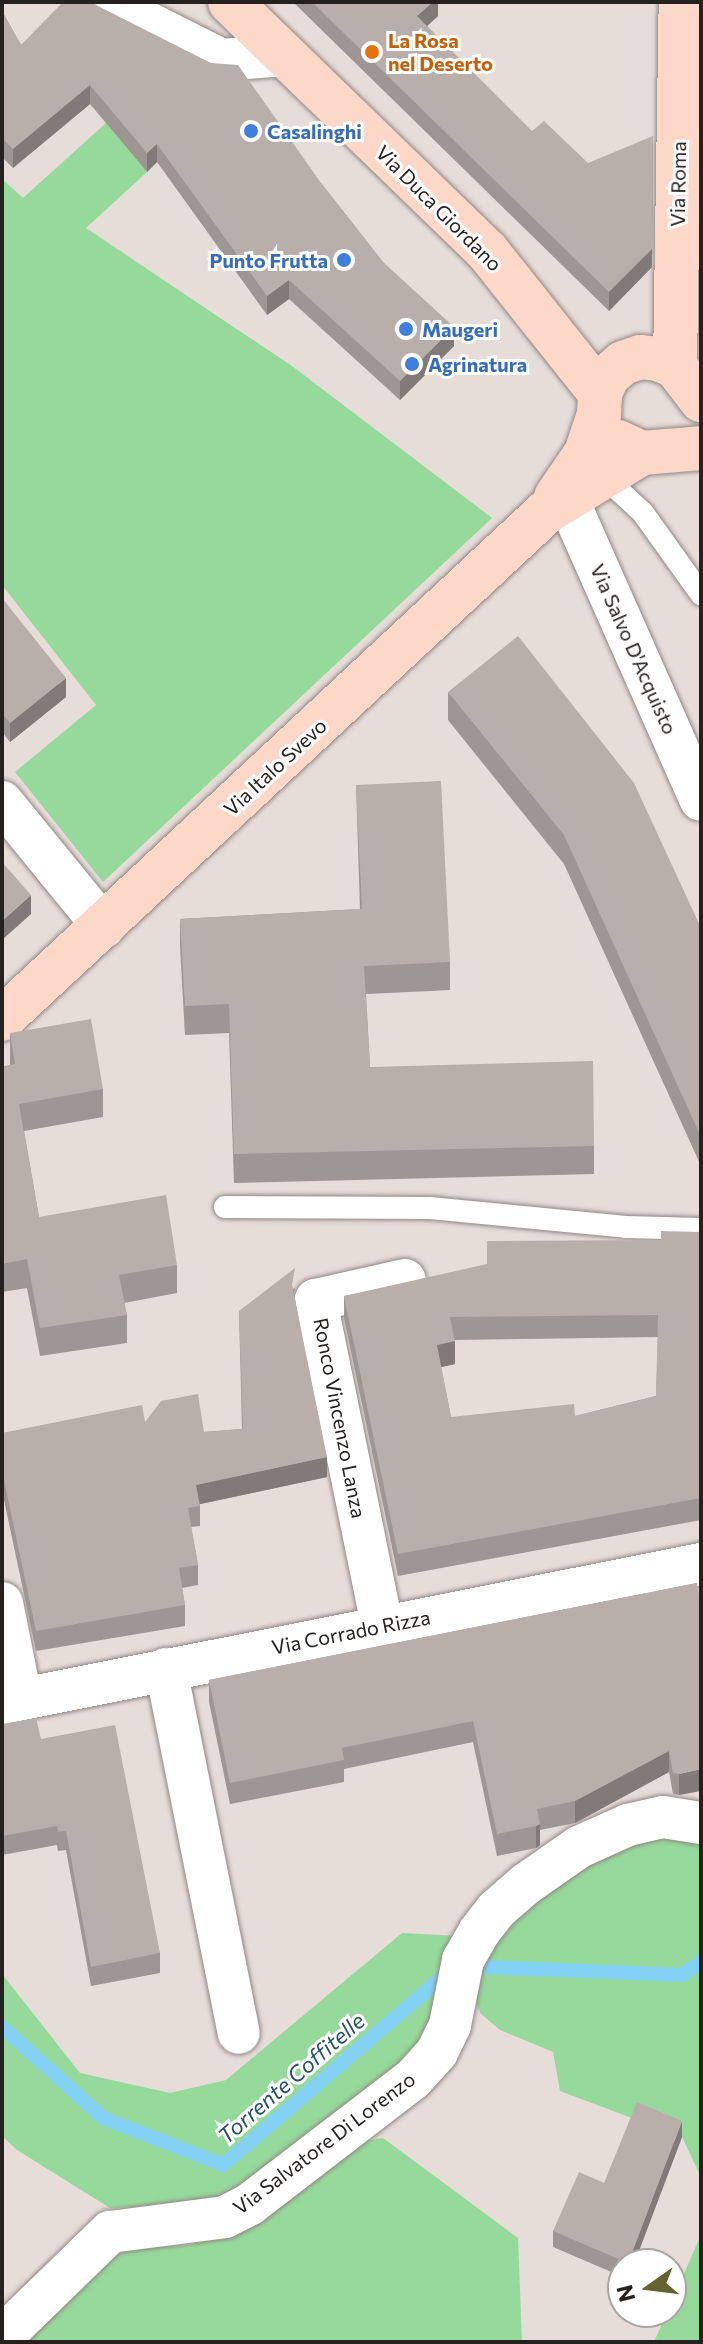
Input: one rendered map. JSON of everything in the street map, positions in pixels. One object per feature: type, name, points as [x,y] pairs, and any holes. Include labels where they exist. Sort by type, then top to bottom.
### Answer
[{"type":"main road","name":"Via Roma","points":[[681,2],[688,383]]},
{"type":"main road","name":"Via Duca Giordano","points":[[227,5],[284,55],[487,251],[600,403]]},
{"type":"main road","points":[[640,357],[658,359],[688,383],[694,402],[691,422],[669,450],[569,493],[586,453],[608,376],[623,363],[640,357]]},
{"type":"main road","points":[[600,403],[615,440],[669,450]]},
{"type":"main road","name":"Via Italo Svevo","points":[[2,1019],[569,493]]},
{"type":"street","points":[[107,2],[222,60],[284,55]]},
{"type":"street","name":"Via Salvo D'Acquisto","points":[[569,493],[701,800]]},
{"type":"street","points":[[2,802],[104,927]]},
{"type":"street","name":"Ronco Vincenzo Lanza","points":[[382,1625],[316,1300],[405,1280]]},
{"type":"street","name":"Via Corrado Rizza","points":[[11,1700],[701,1564]]},
{"type":"street","points":[[2,1603],[11,1700]]},
{"type":"street","points":[[166,1669],[239,2033]]},
{"type":"street","name":"Via Salvatore Di Lorenzo","points":[[2,2337],[110,2232],[225,2217],[250,2204],[413,2079],[437,2052],[450,2025],[463,1960],[471,1946],[496,1910],[526,1884],[579,1847],[628,1825],[663,1817],[701,1823]]},
{"type":"lane","points":[[569,493],[643,513],[701,594]]},
{"type":"lane","points":[[225,1207],[430,1208],[626,1227],[701,1229]]},
{"type":"green space","points":[[106,123],[147,172],[86,228],[292,366],[492,518],[103,882],[15,772],[96,705],[2,585],[2,179],[23,198]]},
{"type":"green space","points":[[682,1836],[701,1841],[701,2177],[682,2137],[560,2091],[553,2052],[500,2030],[480,2013],[472,1989],[505,1921],[605,1852],[646,1837]]},
{"type":"green space","points":[[402,1933],[460,1936],[443,1995],[414,2054],[247,2187],[201,2204],[110,2208],[17,2150],[2,2136],[2,1974],[80,2073],[170,2093],[226,2080]]},
{"type":"green space","points":[[383,2138],[518,2238],[522,2342],[19,2342],[106,2260],[130,2249],[190,2245],[229,2234],[364,2141]]},
{"type":"green space","points":[[701,2235],[701,2342],[654,2342],[660,2328],[687,2328],[687,2267]]},
{"type":"building","points":[[63,2],[94,2],[211,63],[238,65],[321,183],[383,262],[454,327],[400,381],[289,280],[267,296],[157,144],[147,153],[90,85],[13,149],[2,138],[2,11],[21,45]]},
{"type":"building","points":[[312,2],[433,2],[417,16],[532,131],[544,121],[588,163],[653,136],[652,249],[609,292]]},
{"type":"building","points":[[2,598],[66,678],[10,723],[2,713]]},
{"type":"building","points":[[518,636],[634,783],[701,928],[701,1137],[564,835],[448,692]]},
{"type":"building","points":[[441,781],[450,962],[364,966],[370,1067],[593,1061],[594,1146],[234,1154],[229,1004],[185,1006],[180,919],[362,909],[356,785]]},
{"type":"building","points":[[2,862],[31,895],[2,921]]},
{"type":"building","points":[[91,1019],[103,1089],[19,1104],[39,1217],[166,1195],[177,1265],[119,1275],[127,1315],[40,1328],[27,1259],[2,1264],[2,1067],[15,1064],[10,1033]]},
{"type":"building","points":[[661,1231],[701,1232],[701,1498],[398,1554],[344,1296],[487,1264],[487,1241],[661,1240]],"holes":[[[658,1315],[656,1396],[575,1416],[574,1404],[451,1417],[437,1345],[455,1341],[450,1317]]]},
{"type":"building","points":[[295,1268],[292,1285],[327,1457],[196,1485],[200,1506],[188,1508],[198,1565],[179,1568],[185,1605],[36,1631],[2,1480],[2,1433],[142,1405],[145,1422],[161,1401],[198,1394],[204,1432],[243,1429],[239,1311]]},
{"type":"building","points":[[697,1583],[701,1605],[701,1769],[673,1773],[669,1751],[575,1801],[537,1809],[540,1824],[536,1826],[497,1834],[473,1721],[342,1748],[344,1760],[230,1783],[209,1680]]},
{"type":"building","points":[[36,1718],[41,1739],[115,1725],[160,1953],[91,1967],[66,1831],[58,1832],[57,1826],[2,1836],[2,1724]]},
{"type":"building","points":[[637,2102],[682,2121],[634,2248],[607,2248],[607,2254],[553,2231],[579,2172],[604,2183]]},
{"type":"waterway","name":"Torrente Coffitelle","points":[[486,1967],[682,1975],[701,1961]]},
{"type":"waterway","name":"Torrente Coffitelle","points":[[2,2027],[103,2118],[223,2165],[442,1977]]},
{"type":"place","name":"La Rosa nel Deserto","points":[[372,52]]},
{"type":"place","name":"Casalinghi","points":[[251,131]]},
{"type":"place","name":"Punto Frutta","points":[[344,260]]},
{"type":"place","name":"Maugeri","points":[[406,329]]},
{"type":"place","name":"Agrinatura","points":[[412,364]]}]
